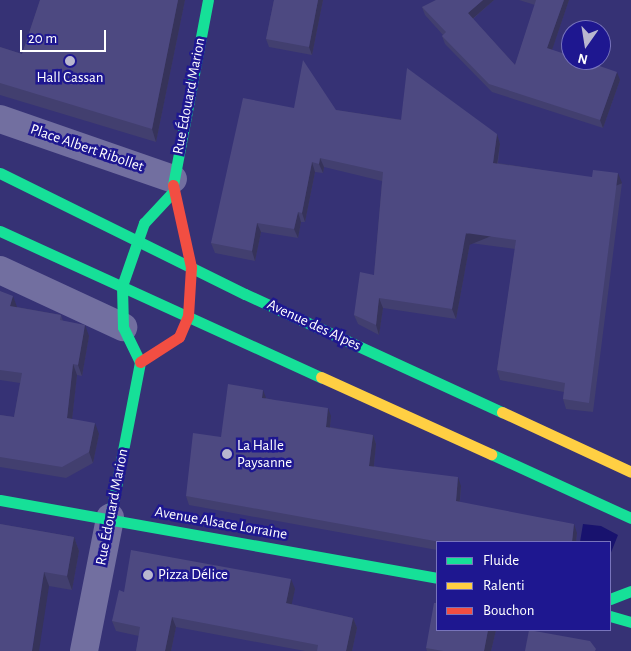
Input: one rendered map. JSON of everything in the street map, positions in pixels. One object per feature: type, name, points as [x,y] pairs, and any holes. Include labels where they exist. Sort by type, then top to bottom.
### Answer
[{"type":"main road","name":"Rue Édouard Marion","points":[[110,518],[140,362],[179,337],[188,316],[191,267],[173,186],[208,0]]},
{"type":"main road","name":"Avenue des Alpes","points":[[0,174],[191,267],[631,472]]},
{"type":"main road","points":[[140,362],[123,327],[122,286],[144,223],[173,186]]},
{"type":"main road","points":[[0,231],[631,518]]},
{"type":"main road","name":"Avenue Alsace Lorraine","points":[[0,500],[110,518],[436,578]]},
{"type":"main road","points":[[611,599],[631,591]]},
{"type":"main road","points":[[611,616],[631,622]]},
{"type":"street","name":"Place Albert Ribollet","points":[[0,119],[173,186]]},
{"type":"street","points":[[0,270],[123,327]]},
{"type":"street","name":"Rue Édouard Marion","points":[[84,651],[110,518]]},
{"type":"shaded area","points":[[583,524],[601,526],[618,535],[611,552],[611,541],[580,541]]},
{"type":"building","points":[[40,0],[178,0],[152,129],[0,83],[0,47],[22,54]]},
{"type":"building","points":[[274,0],[318,0],[309,47],[266,39]]},
{"type":"building","points":[[436,0],[483,0],[468,13],[515,65],[536,0],[564,0],[547,48],[561,53],[561,70],[611,70],[617,72],[600,120],[489,84],[442,36],[446,32],[422,7]]},
{"type":"building","points":[[303,60],[336,110],[401,120],[407,68],[497,134],[493,163],[592,177],[593,170],[618,173],[589,403],[563,399],[565,383],[497,370],[516,240],[466,233],[452,309],[379,298],[376,325],[354,315],[360,272],[374,275],[383,172],[320,158],[319,164],[312,162],[302,213],[298,212],[294,229],[257,223],[252,251],[211,243],[243,98],[294,108]]},
{"type":"building","points":[[0,291],[13,296],[10,306],[61,315],[60,320],[85,325],[78,365],[73,364],[67,418],[95,423],[89,452],[62,467],[0,457],[0,415],[14,417],[22,373],[0,370]]},
{"type":"building","points":[[228,384],[263,390],[262,398],[328,408],[326,427],[373,435],[369,466],[458,477],[456,501],[574,524],[572,541],[436,541],[186,496],[193,433],[221,437]]},
{"type":"building","points":[[0,524],[74,537],[67,576],[44,572],[32,651],[0,651]]},
{"type":"building","points":[[131,550],[291,579],[286,603],[353,618],[346,651],[317,651],[318,645],[172,617],[165,651],[136,651],[140,627],[112,621],[119,590],[124,592]]},
{"type":"building","points":[[434,603],[436,603],[436,631],[488,631],[484,651],[443,651],[426,648]]},
{"type":"building","points":[[529,631],[590,641],[596,649],[595,651],[525,651]]},
{"type":"traffic: fast","points":[[173,185],[208,0]]},
{"type":"traffic: fast","points":[[0,173],[245,294],[502,412]]},
{"type":"traffic: fast","points":[[110,518],[140,362],[123,327],[122,286],[144,223],[172,193]]},
{"type":"traffic: fast","points":[[0,231],[321,377]]},
{"type":"traffic: fast","points":[[491,454],[631,518]]},
{"type":"traffic: fast","points":[[0,500],[436,578]]},
{"type":"traffic: fast","points":[[611,599],[631,591]]},
{"type":"traffic: fast","points":[[611,616],[631,622]]},
{"type":"traffic: slow","points":[[321,377],[491,454]]},
{"type":"traffic: slow","points":[[502,412],[631,472]]},
{"type":"traffic: jam","points":[[140,362],[179,337],[188,316],[191,267],[173,185]]},
{"type":"place","name":"Hall Cassan","points":[[70,61]]},
{"type":"place","name":"La Halle Paysanne","points":[[227,454]]},
{"type":"place","name":"Pizza Délice","points":[[148,575]]}]
